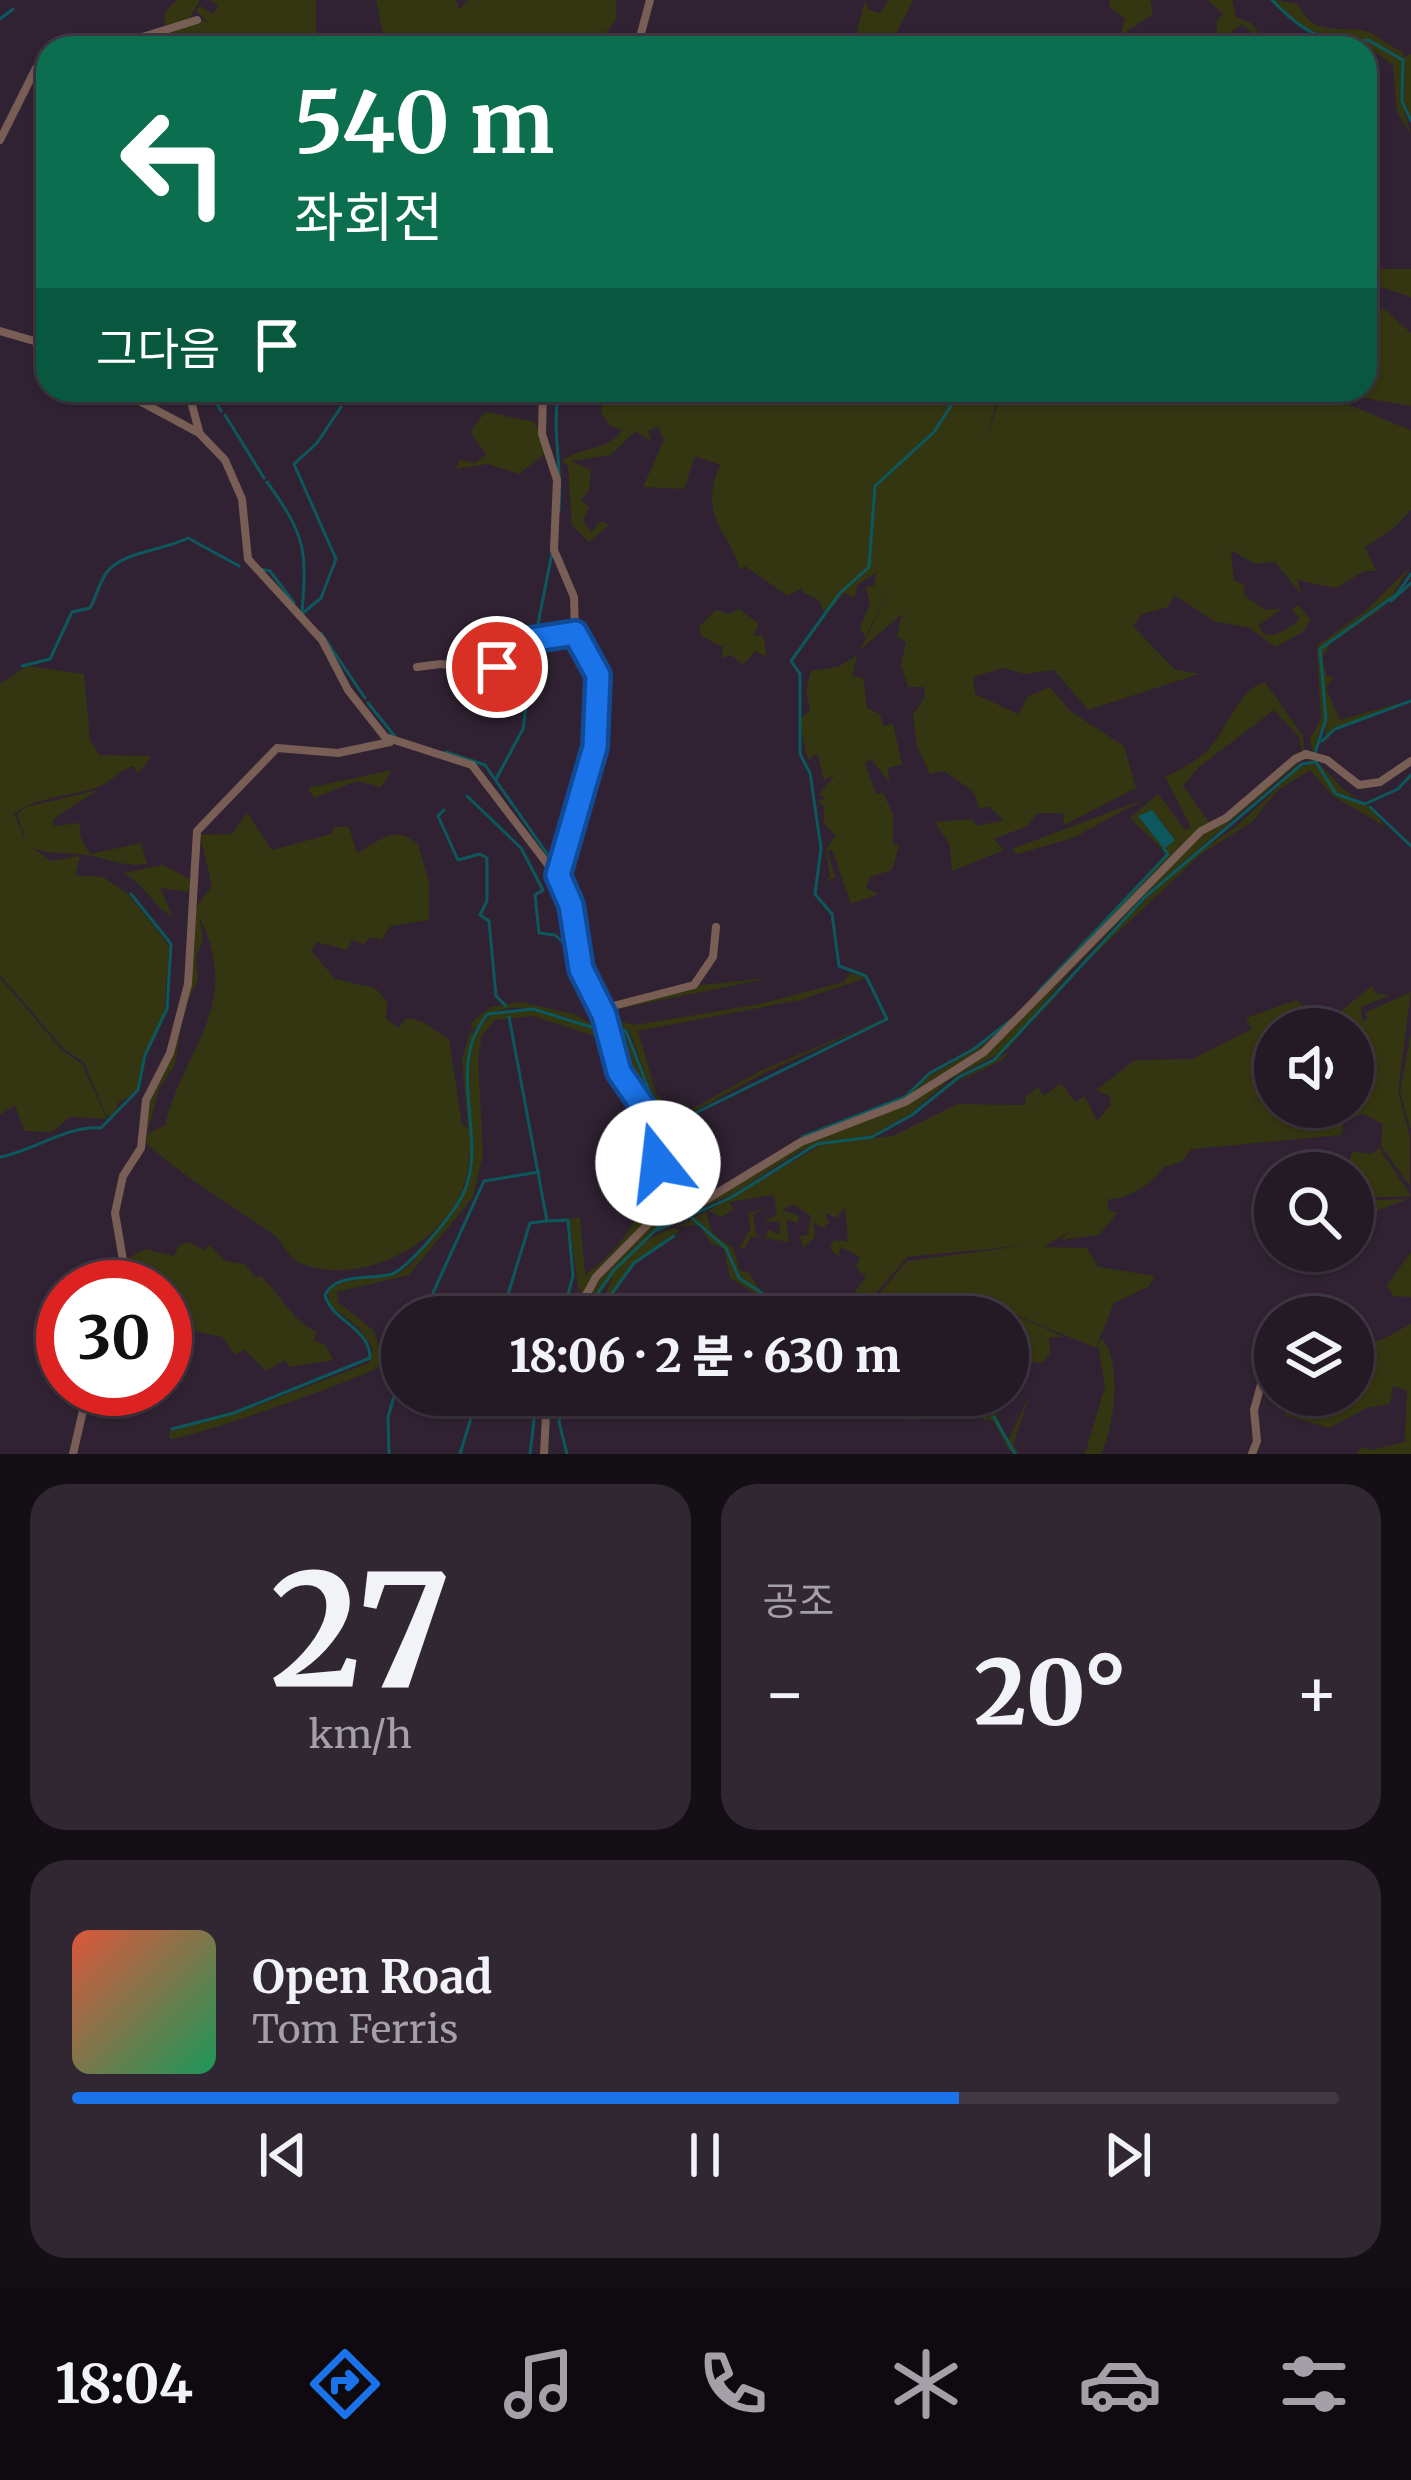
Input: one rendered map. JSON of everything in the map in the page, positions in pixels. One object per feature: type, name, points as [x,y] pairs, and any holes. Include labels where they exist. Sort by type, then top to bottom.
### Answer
[{"type":"street","points":[[640,36],[650,0]]},
{"type":"street","points":[[146,36],[197,20]]},
{"type":"street","points":[[0,140],[36,68]]},
{"type":"street","points":[[0,331],[36,342]]},
{"type":"street","points":[[142,402],[200,433]]},
{"type":"street","points":[[191,402],[200,433],[238,484],[248,559],[322,640],[348,690],[391,742]]},
{"type":"street","points":[[543,402],[542,434],[557,479],[554,550],[574,596],[575,633],[598,675],[595,747],[558,875]]},
{"type":"street","points":[[417,668],[441,664],[488,672],[524,641],[575,633]]},
{"type":"street","points":[[123,1260],[115,1214],[123,1176],[141,1148],[146,1100],[165,1067],[188,984],[197,831],[277,748],[338,753],[391,742],[472,765],[558,875],[571,905],[581,969],[604,1015],[619,1072],[655,1124],[652,1220],[596,1277],[586,1296]]},
{"type":"street","points":[[652,1220],[673,1220],[801,1142],[905,1102],[984,1052],[1024,1017],[1086,945],[1201,831],[1226,818],[1295,759],[1306,754],[1327,760],[1359,785],[1380,782],[1411,760]]},
{"type":"street","points":[[604,1015],[614,1006],[694,986],[713,957],[716,927]]},
{"type":"street","points":[[1252,1454],[1257,1441],[1254,1407]]},
{"type":"street","points":[[73,1454],[82,1416]]},
{"type":"street","points":[[544,1454],[546,1416]]},
{"type":"shaded area","points":[[177,0],[200,0],[187,22],[164,25],[166,11]]},
{"type":"shaded area","points":[[210,0],[316,0],[316,36],[151,36],[199,19],[208,22],[196,11],[200,6],[213,14],[218,6]]},
{"type":"shaded area","points":[[376,0],[456,0],[459,9],[469,0],[616,0],[616,20],[603,36],[384,36]]},
{"type":"shaded area","points":[[865,0],[869,10],[880,13],[889,0],[913,0],[894,36],[857,32]]},
{"type":"shaded area","points":[[1109,0],[1150,0],[1153,14],[1121,35],[1125,19],[1110,8]]},
{"type":"shaded area","points":[[1207,0],[1232,0],[1236,17],[1251,23],[1260,36],[1242,24],[1225,36],[1217,36],[1217,20],[1224,14]]},
{"type":"shaded area","points":[[1274,0],[1298,4],[1322,27],[1375,36],[1327,36],[1298,25]]},
{"type":"shaded area","points":[[1377,37],[1404,52],[1403,58],[1411,54],[1411,118],[1404,101],[1405,60],[1402,101],[1411,136],[1397,111],[1393,65],[1377,53]]},
{"type":"shaded area","points":[[1377,269],[1411,269],[1411,297],[1378,286]]},
{"type":"shaded area","points":[[1377,307],[1411,333],[1411,406],[1377,400]]},
{"type":"shaded area","points":[[603,402],[996,402],[987,439],[998,402],[1350,402],[1411,430],[1411,510],[1365,547],[1376,571],[1364,571],[1336,588],[1297,580],[1302,595],[1275,562],[1255,564],[1231,550],[1234,580],[1245,586],[1244,595],[1265,610],[1282,609],[1259,625],[1263,634],[1292,625],[1300,618],[1292,610],[1298,605],[1311,619],[1303,632],[1275,647],[1250,628],[1214,621],[1174,595],[1168,607],[1142,614],[1133,626],[1174,669],[1199,674],[1088,710],[1054,670],[1025,674],[1003,668],[973,677],[975,694],[1018,714],[1029,696],[1050,687],[1070,711],[1124,746],[1136,788],[1064,825],[1063,813],[1037,813],[1028,826],[994,839],[1004,850],[952,871],[950,845],[935,822],[973,819],[976,826],[1004,820],[989,807],[979,808],[973,791],[944,771],[930,774],[917,746],[913,714],[925,697],[924,687],[908,687],[901,664],[906,643],[897,636],[902,614],[860,650],[896,578],[865,637],[860,628],[870,603],[866,587],[874,586],[877,572],[857,585],[855,598],[844,593],[825,616],[820,601],[801,591],[804,587],[788,596],[745,566],[740,570],[713,511],[720,465],[695,456],[684,489],[643,487],[664,440],[658,426],[648,431],[651,441],[635,431],[611,455],[571,461],[591,470],[589,491],[581,499],[589,508],[583,521],[591,532],[601,521],[609,525],[589,542],[572,525],[568,465],[561,462],[609,442],[623,430],[611,426],[601,413]]},
{"type":"shaded area","points":[[485,412],[535,422],[546,453],[519,474],[488,464],[456,469],[459,460],[475,463],[486,454],[470,432]]},
{"type":"shaded area","points":[[1411,566],[1391,597],[1411,576],[1397,599],[1389,598],[1346,628],[1392,602],[1331,643],[1322,658],[1327,677],[1334,677],[1326,688],[1340,720],[1411,700],[1334,729],[1318,755],[1326,741],[1325,719],[1313,753],[1310,739],[1321,719],[1317,646],[1369,608]]},
{"type":"shaded area","points":[[739,609],[759,624],[753,635],[763,636],[767,657],[755,651],[743,665],[731,655],[722,658],[723,647],[701,636],[699,627],[716,610],[729,614]]},
{"type":"shaded area","points":[[857,655],[852,676],[863,678],[867,708],[880,714],[883,726],[893,724],[902,764],[888,768],[889,782],[871,759],[865,763],[876,794],[883,793],[893,814],[893,844],[899,845],[892,870],[870,877],[866,888],[879,894],[851,904],[832,849],[827,852],[835,877],[824,883],[830,877],[826,849],[836,836],[824,823],[824,807],[818,801],[826,798],[819,794],[836,774],[824,780],[817,753],[808,760],[799,719],[810,711],[806,690],[811,671],[838,667]]},
{"type":"shaded area","points":[[27,666],[84,674],[90,740],[99,755],[152,756],[138,773],[133,766],[98,787],[27,807],[98,790],[53,819],[54,826],[80,823],[80,836],[90,854],[141,843],[147,864],[31,847],[51,861],[80,856],[75,875],[103,877],[128,894],[169,946],[164,1016],[143,1056],[137,1091],[118,1103],[114,1117],[106,1115],[84,1062],[64,1049],[0,975],[0,684]]},
{"type":"shaded area","points":[[1265,682],[1303,736],[1304,750],[1226,817],[1200,830],[1034,999],[1082,942],[1168,855],[1130,818],[1158,794],[1185,830],[1191,827],[1165,777],[1208,750],[1240,701]],"holes":[[[1274,710],[1299,737],[1302,751],[1227,814],[1209,822],[1183,786],[1199,767]],[[1152,810],[1175,839],[1163,848],[1138,816]]]},
{"type":"shaded area","points":[[1306,756],[1315,761],[1303,759],[1144,896],[1064,978],[1008,1049],[949,1080],[910,1114],[872,1135],[801,1150],[733,1194],[684,1215],[810,1139],[894,1109],[994,1046],[1201,834]]},
{"type":"shaded area","points":[[1314,763],[1338,795],[1319,764],[1349,793],[1369,799],[1343,795],[1368,806],[1386,827],[1333,796],[1310,770],[1277,791],[1253,821],[1200,855],[1081,967],[1018,1041],[1085,959],[1185,861],[1236,827],[1298,768]]},
{"type":"shaded area","points":[[392,770],[381,787],[357,781],[314,798],[308,788]]},
{"type":"shaded area","points":[[1145,799],[1073,838],[1017,854],[1012,849]]},
{"type":"shaded area","points":[[1152,810],[1175,840],[1164,849],[1138,816]]},
{"type":"shaded area","points":[[247,813],[272,850],[331,834],[334,827],[349,827],[357,853],[394,835],[418,844],[429,882],[429,920],[391,926],[381,940],[370,937],[364,944],[352,940],[347,950],[317,942],[311,950],[335,979],[375,988],[387,1002],[386,1019],[399,1028],[406,1018],[421,1021],[449,1039],[462,1125],[468,1128],[462,1059],[471,1029],[473,1035],[492,1013],[532,1010],[606,1032],[620,1080],[652,1126],[654,1194],[646,1223],[576,1296],[569,1219],[580,1217],[585,1275],[617,1246],[639,1213],[649,1174],[645,1131],[617,1082],[601,1038],[533,1016],[495,1020],[482,1035],[478,1059],[483,1154],[473,1197],[409,1275],[337,1292],[338,1302],[373,1330],[381,1365],[277,1407],[170,1439],[169,1431],[233,1415],[369,1363],[373,1348],[359,1328],[330,1305],[328,1291],[344,1282],[405,1269],[444,1220],[408,1250],[386,1260],[341,1270],[319,1268],[298,1262],[273,1234],[146,1143],[149,1103],[169,1061],[184,1011],[175,1064],[159,1089],[147,1134],[165,1125],[213,1001],[211,948],[199,917],[203,939],[196,958],[198,980],[185,1006],[191,985],[196,907],[212,886],[200,835],[232,834]],"holes":[[[472,1127],[472,1160],[469,1174],[464,1186],[458,1199],[467,1172]]]},
{"type":"shaded area","points":[[163,865],[192,880],[191,892],[160,888],[173,917],[123,873]]},
{"type":"shaded area","points":[[851,973],[866,978],[800,1000],[638,1031],[656,1093],[677,1117],[762,1070],[886,1018],[764,1073],[678,1120],[679,1214],[798,1141],[906,1097],[931,1075],[979,1048],[1016,1018],[989,1045],[905,1101],[804,1139],[675,1217],[677,1140],[652,1093],[629,1030],[612,1027],[610,1010],[701,985],[770,978],[618,1009],[617,1021],[635,1025],[760,1004],[844,982]]},
{"type":"shaded area","points":[[0,978],[62,1050],[82,1064],[107,1119],[70,1117],[52,1132],[24,1131],[15,1105],[0,1115]]},
{"type":"shaded area","points":[[1372,986],[1377,994],[1391,995],[1344,1008]]},
{"type":"shaded area","points":[[1411,992],[1398,1091],[1410,1137],[1410,1186],[1381,1146],[1383,1124],[1374,1120],[1374,1009]]},
{"type":"shaded area","points":[[1297,1000],[1305,1008],[1274,1008]]},
{"type":"shaded area","points":[[520,1002],[574,1014],[602,1030],[517,1007],[486,1018],[473,1031],[471,1023],[491,1007]]},
{"type":"shaded area","points":[[1254,1015],[1254,1128],[1343,1128],[1341,1135],[1192,1149],[1138,1190],[1108,1199],[1108,1210],[1117,1213],[1099,1235],[1060,1240],[1072,1230],[1044,1247],[1087,1248],[1098,1267],[1155,1276],[1148,1287],[1114,1303],[1096,1348],[1029,1320],[1029,1296],[878,1296],[907,1261],[1038,1244],[907,1257],[873,1296],[855,1296],[866,1277],[856,1267],[860,1257],[841,1247],[838,1257],[830,1248],[834,1240],[848,1242],[845,1207],[836,1218],[824,1212],[830,1224],[825,1224],[826,1229],[813,1222],[815,1237],[803,1248],[800,1236],[808,1235],[811,1216],[793,1204],[782,1210],[799,1216],[797,1223],[786,1219],[789,1242],[765,1238],[768,1230],[780,1234],[780,1221],[764,1222],[777,1214],[774,1195],[729,1202],[734,1209],[722,1217],[708,1211],[823,1144],[893,1136],[957,1104],[1026,1105],[1025,1097],[1038,1087],[1044,1096],[1061,1083],[1075,1102],[1085,1096],[1097,1121],[1111,1104],[1109,1096],[1096,1090],[1135,1060],[1192,1059],[1252,1029],[1246,1018]]},
{"type":"shaded area","points":[[614,1031],[626,1034],[650,1097],[674,1139],[666,1207],[663,1126],[629,1076]]},
{"type":"shaded area","points":[[1411,1033],[1411,1130],[1400,1092]]},
{"type":"shaded area","points":[[1009,1051],[1002,1060],[946,1088]]},
{"type":"shaded area","points":[[1379,1148],[1411,1196],[1374,1197],[1374,1152]]},
{"type":"shaded area","points":[[1409,1199],[1378,1210],[1374,1219],[1374,1200]]},
{"type":"shaded area","points":[[766,1207],[753,1214],[756,1234],[763,1238],[751,1236],[744,1250],[740,1247],[751,1228],[747,1209],[750,1213]]},
{"type":"shaded area","points":[[706,1211],[712,1233],[733,1248],[740,1271],[749,1273],[770,1296],[758,1296],[730,1278],[724,1249],[711,1243],[699,1225],[678,1227]]},
{"type":"shaded area","points":[[677,1218],[659,1226],[614,1268],[593,1296],[587,1296],[592,1286],[649,1227]]},
{"type":"shaded area","points":[[680,1231],[633,1262],[609,1296],[604,1296],[614,1276],[598,1296],[592,1296],[620,1262],[661,1233]]},
{"type":"shaded area","points":[[190,1242],[204,1251],[209,1245],[226,1261],[245,1264],[294,1316],[317,1332],[314,1340],[326,1346],[333,1360],[290,1367],[285,1360],[266,1371],[244,1349],[235,1355],[222,1337],[192,1330],[192,1260],[125,1260],[145,1249],[174,1256],[179,1245]]},
{"type":"shaded area","points":[[1411,1252],[1411,1297],[1393,1296],[1387,1285]]},
{"type":"shaded area","points":[[1029,1322],[1064,1337],[1049,1338],[1050,1353],[1042,1363],[1029,1362]]},
{"type":"shaded area","points":[[1411,1324],[1411,1454],[1357,1454],[1361,1447],[1370,1450],[1405,1442],[1407,1390],[1393,1386],[1390,1404],[1374,1407],[1374,1341]]},
{"type":"shaded area","points":[[1102,1339],[1112,1362],[1113,1412],[1101,1454],[1085,1454],[1105,1386],[1098,1345]]},
{"type":"shaded area","points":[[980,1416],[997,1416],[1008,1441],[1023,1416],[1013,1445],[1019,1454],[1008,1449],[993,1420]]},
{"type":"shaded area","points":[[1288,1416],[1352,1416],[1329,1428]]},
{"type":"waterway","points":[[1272,0],[1320,36]]},
{"type":"waterway","points":[[0,19],[13,9]]},
{"type":"waterway","points":[[1377,45],[1403,60],[1402,101],[1411,121]]},
{"type":"waterway","points":[[216,402],[221,411]]},
{"type":"waterway","points":[[558,402],[559,511]]},
{"type":"waterway","points":[[681,1210],[679,1121],[887,1019],[866,976],[839,966],[832,914],[815,894],[821,848],[810,773],[800,754],[800,674],[791,661],[840,593],[869,567],[875,486],[934,432],[953,402]]},
{"type":"waterway","points":[[303,613],[321,598],[336,559],[294,464],[317,443],[341,407]]},
{"type":"waterway","points":[[225,415],[264,478]]},
{"type":"waterway","points":[[267,482],[290,516],[301,544],[302,613]]},
{"type":"waterway","points":[[22,666],[50,659],[72,612],[90,608],[104,576],[123,560],[188,538],[239,566]]},
{"type":"waterway","points":[[536,634],[552,553]]},
{"type":"waterway","points":[[260,569],[270,571],[294,603]]},
{"type":"waterway","points":[[1315,753],[1326,719],[1320,649],[1397,594],[1411,574]]},
{"type":"waterway","points":[[1391,601],[1411,583]]},
{"type":"waterway","points":[[321,633],[365,698]]},
{"type":"waterway","points":[[496,779],[523,729],[535,641]]},
{"type":"waterway","points":[[1322,741],[1335,729],[1411,701]]},
{"type":"waterway","points":[[368,703],[397,739]]},
{"type":"waterway","points":[[446,752],[485,765],[557,868]]},
{"type":"waterway","points":[[655,1231],[730,1198],[817,1144],[872,1137],[912,1115],[959,1077],[994,1060],[1145,897],[1302,764],[1316,762],[1336,794],[1365,804],[1398,789],[1411,775]]},
{"type":"waterway","points":[[467,796],[521,848],[543,890],[535,895],[539,933],[555,935],[569,948],[577,981],[603,1029]]},
{"type":"waterway","points":[[1370,807],[1411,846]]},
{"type":"waterway","points":[[444,810],[438,816],[458,860],[480,854],[487,858],[487,901],[480,915],[489,921],[496,996],[506,1006]]},
{"type":"waterway","points":[[1038,992],[1168,854],[1164,849]]},
{"type":"waterway","points":[[562,874],[577,903],[582,955]]},
{"type":"waterway","points":[[0,1157],[76,1130],[101,1128],[138,1090],[145,1055],[167,1009],[171,944],[131,894]]},
{"type":"waterway","points":[[172,1429],[234,1413],[370,1358],[364,1339],[335,1312],[325,1295],[345,1280],[399,1270],[455,1208],[467,1185],[471,1161],[468,1060],[474,1036],[488,1014],[533,1009],[604,1031]]},
{"type":"waterway","points":[[609,1015],[629,1080]]},
{"type":"waterway","points":[[507,1296],[530,1223],[547,1221],[509,1017]]},
{"type":"waterway","points":[[802,1137],[905,1097],[930,1073],[974,1049],[1011,1020]]},
{"type":"waterway","points":[[613,1029],[626,1031],[651,1095],[674,1134],[675,1164],[664,1216]]},
{"type":"waterway","points":[[641,1098],[660,1125],[663,1218]]},
{"type":"waterway","points":[[432,1296],[484,1181],[539,1172]]},
{"type":"waterway","points":[[692,1218],[726,1248],[739,1278],[767,1296]]},
{"type":"waterway","points":[[549,1221],[568,1220],[573,1276],[568,1296]]},
{"type":"waterway","points":[[596,1296],[614,1270],[661,1225]]},
{"type":"waterway","points":[[610,1296],[634,1263],[674,1236]]},
{"type":"waterway","points":[[388,1416],[389,1454]]},
{"type":"waterway","points":[[460,1454],[472,1416]]},
{"type":"waterway","points":[[530,1454],[535,1416]]},
{"type":"waterway","points":[[560,1416],[567,1454]]},
{"type":"waterway","points":[[994,1417],[1015,1454]]},
{"type":"route","points":[[497,667],[524,641],[575,633],[598,675],[592,766],[558,875],[571,905],[581,969],[604,1015],[619,1072],[655,1124],[658,1163]]}]
